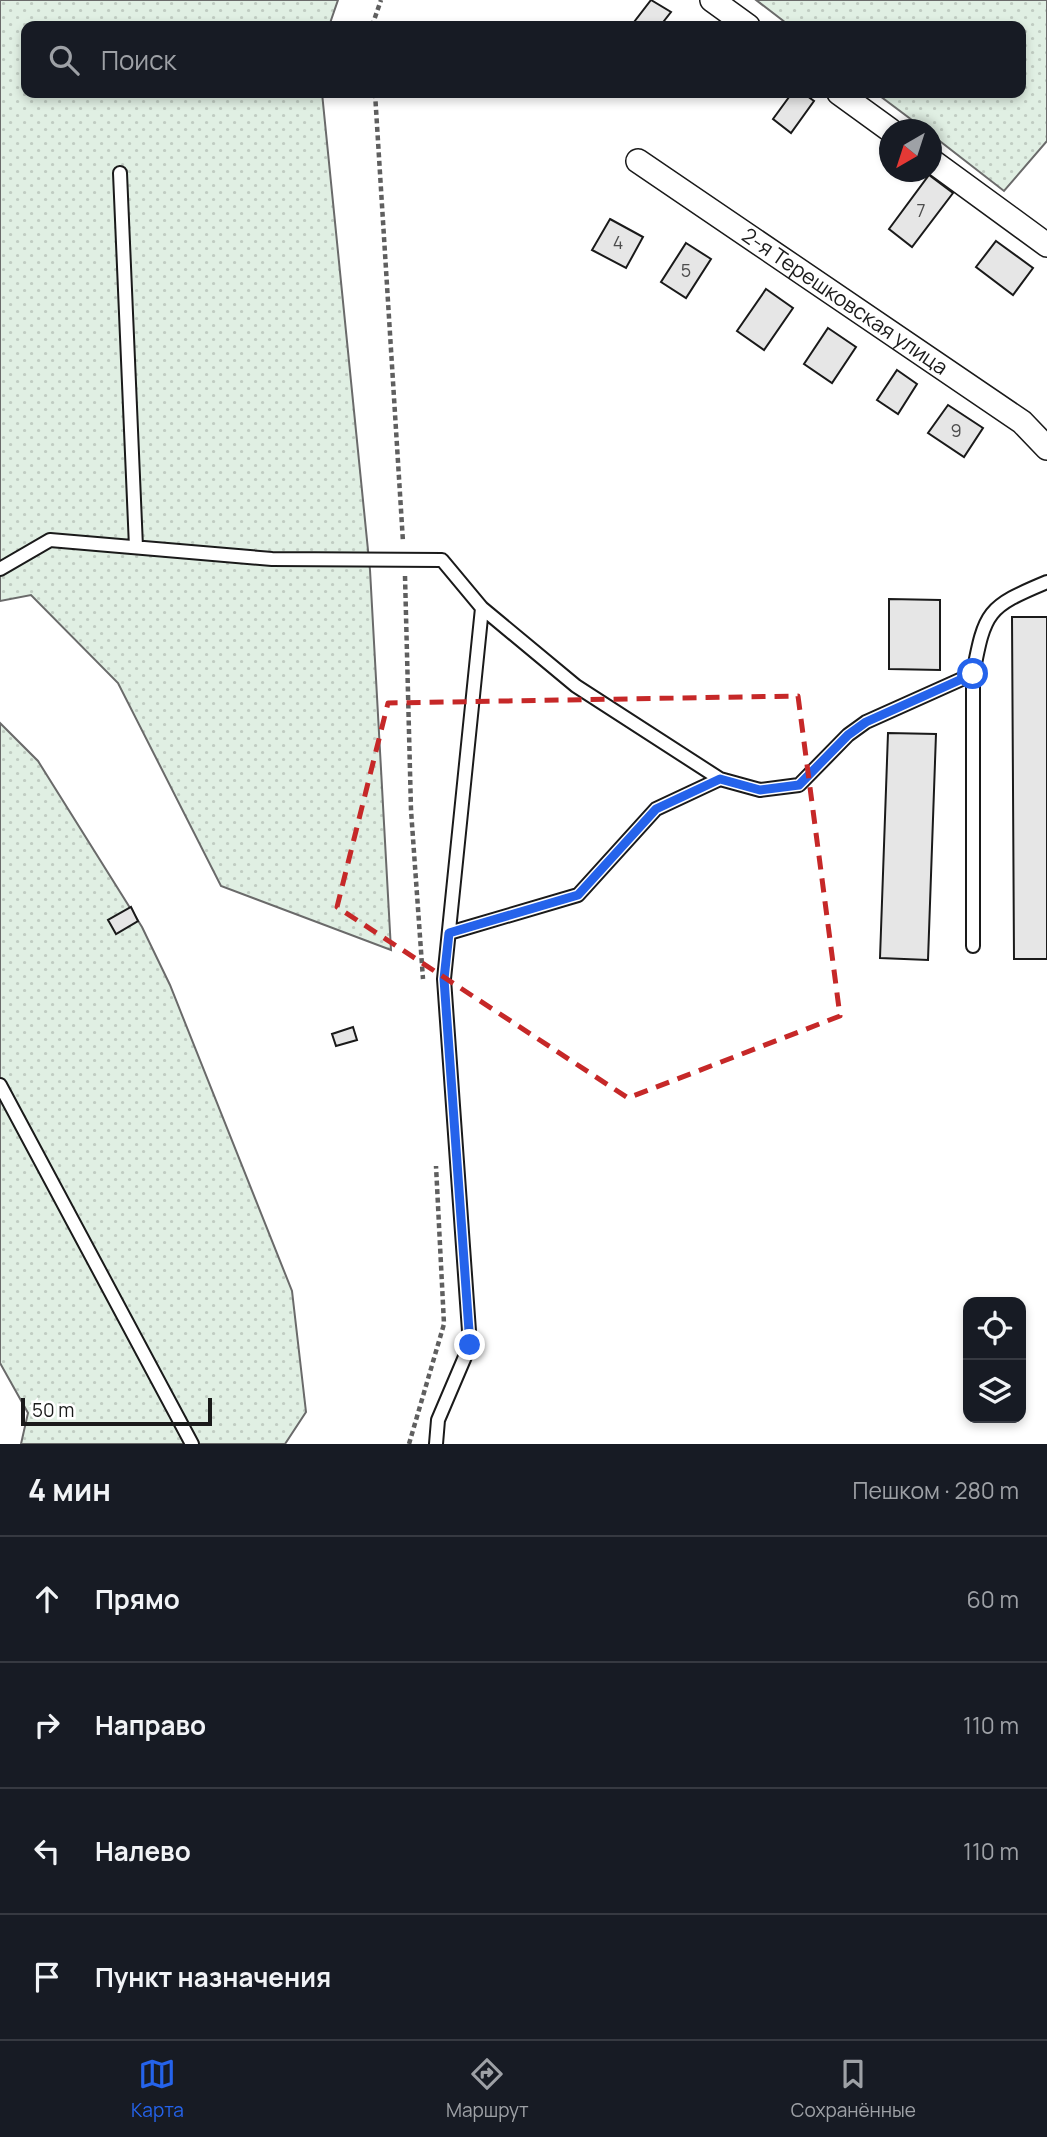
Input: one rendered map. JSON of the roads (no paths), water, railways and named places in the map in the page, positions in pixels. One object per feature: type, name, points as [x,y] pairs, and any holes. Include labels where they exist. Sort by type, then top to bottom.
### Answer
[{"type":"street","points":[[712,0],[741,21]]},
{"type":"street","points":[[846,98],[879,122]]},
{"type":"street","name":"2-я Терешковская улица","points":[[638,161],[1022,422],[1047,448]]},
{"type":"street","points":[[942,168],[1047,245]]},
{"type":"lane","points":[[120,173],[136,547]]},
{"type":"lane","points":[[0,569],[50,540],[272,559],[442,561],[482,608],[576,686],[720,779],[760,790],[799,785],[848,735],[866,722],[973,674]]},
{"type":"lane","points":[[973,946],[973,674],[987,617],[1006,599],[1047,582]]},
{"type":"lane","points":[[436,1444],[438,1420],[470,1345],[444,979],[482,608]]},
{"type":"lane","points":[[449,933],[578,895],[656,809],[720,779]]},
{"type":"lane","points":[[0,1085],[192,1444]]}]
